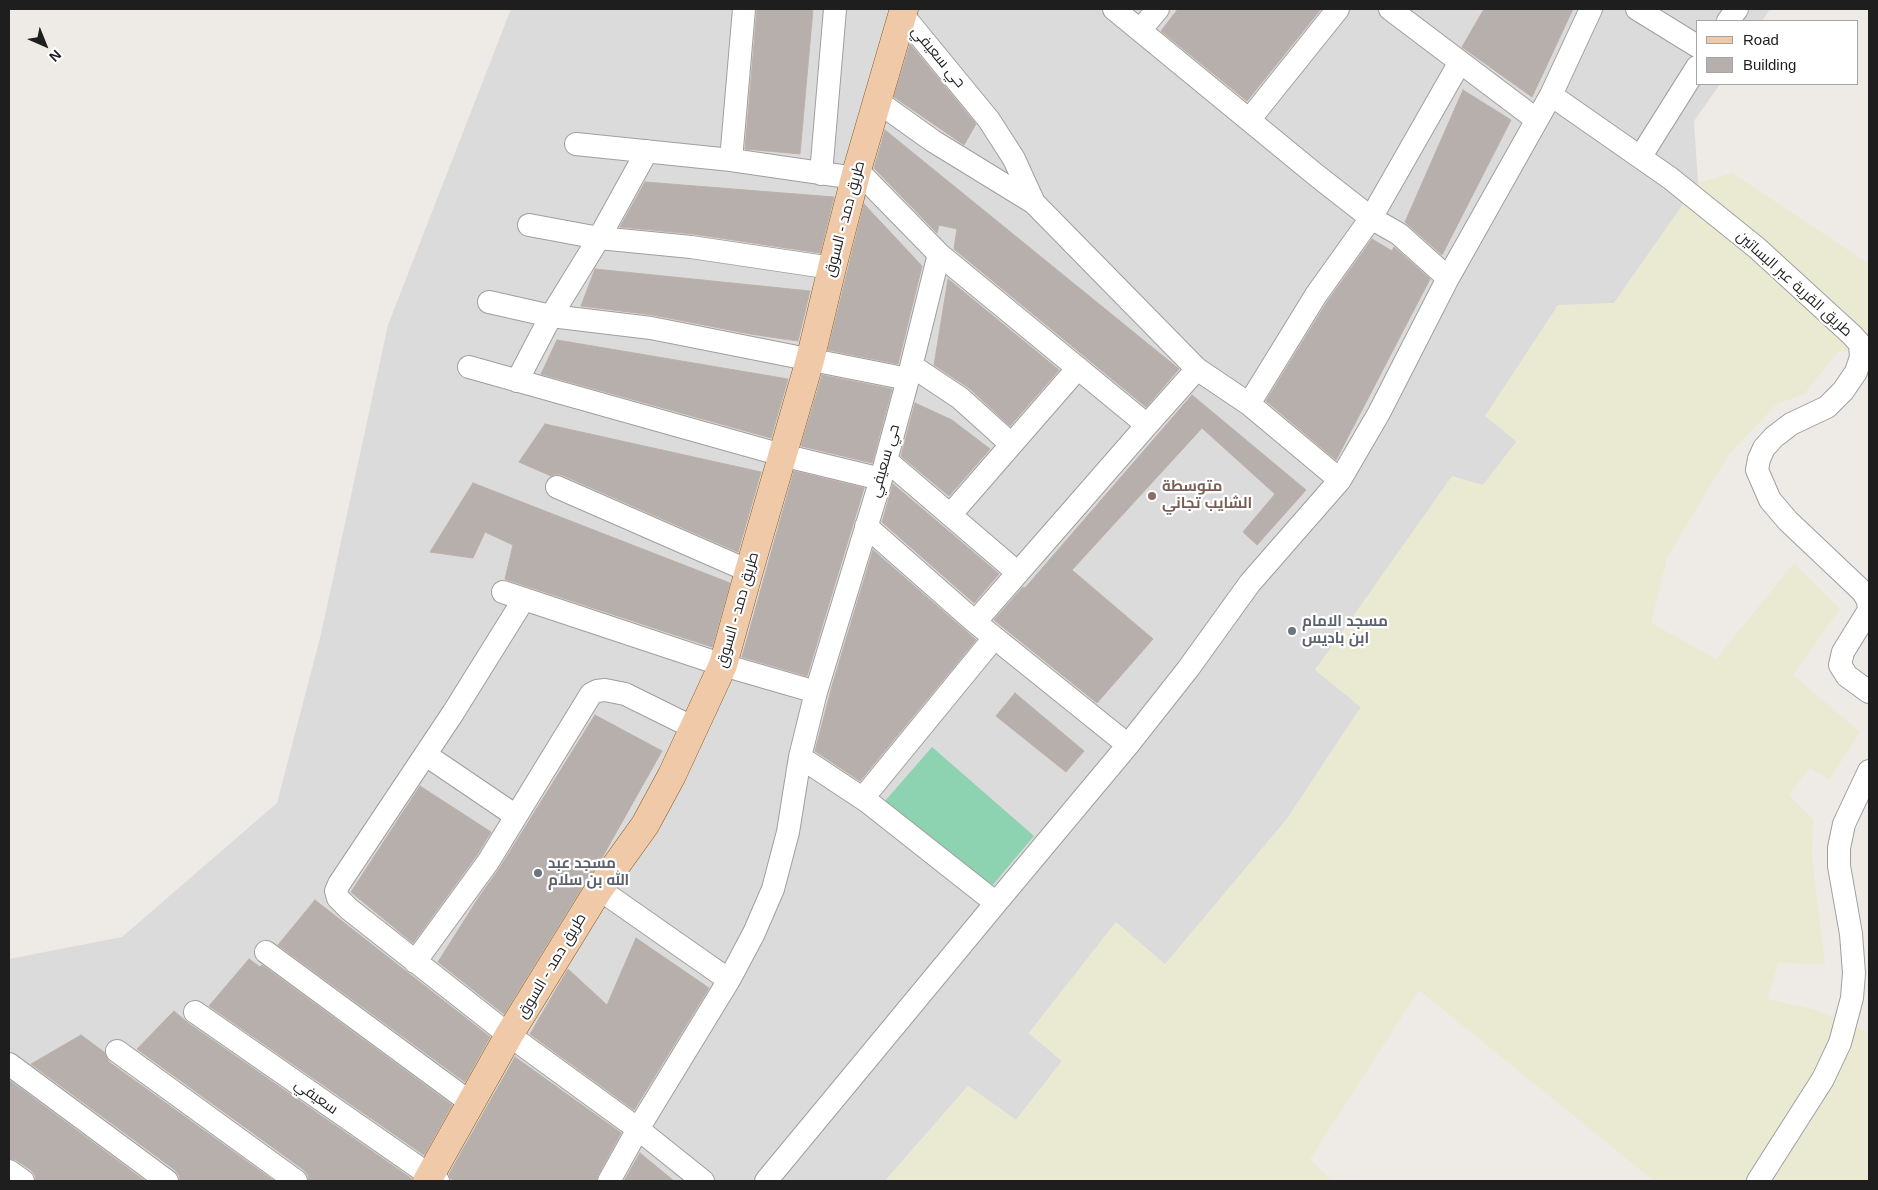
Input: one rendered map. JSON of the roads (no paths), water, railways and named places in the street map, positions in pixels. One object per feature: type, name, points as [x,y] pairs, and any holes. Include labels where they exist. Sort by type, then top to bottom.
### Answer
[{"type":"main road","name":"طريق دمد - السوق","points":[[432,1179],[509,1035],[599,889],[645,824],[672,775],[724,665],[810,360],[856,174],[903,11]]},
{"type":"street","points":[[731,160],[744,9]]},
{"type":"street","points":[[821,174],[835,9]]},
{"type":"street","points":[[1114,9],[1371,218],[1399,234],[1448,278]]},
{"type":"street","points":[[1140,30],[1158,9]]},
{"type":"street","points":[[1249,120],[1338,9]]},
{"type":"street","points":[[1390,9],[1537,120]]},
{"type":"street","points":[[766,1181],[1128,745],[1188,669],[1250,583],[1340,480],[1379,413],[1448,278],[1551,94],[1591,9]]},
{"type":"street","points":[[1637,9],[1696,45]]},
{"type":"street","points":[[1729,20],[1737,9]]},
{"type":"street","name":"حي سعيفي","points":[[903,11],[989,120],[1014,159],[1034,203]]},
{"type":"street","points":[[1249,404],[1316,294],[1371,218],[1460,62]]},
{"type":"street","points":[[1641,156],[1696,69]]},
{"type":"street","name":"طريق القرية عبر البساتين","points":[[1551,94],[1641,156],[1757,248],[1860,344],[1861,357],[1856,372],[1843,391],[1827,407],[1791,424],[1774,437],[1764,448],[1759,459],[1758,470],[1770,500],[1788,521],[1863,592],[1868,601],[1869,610],[1843,652],[1840,665],[1847,676],[1869,692]]},
{"type":"street","points":[[877,101],[932,141],[1034,203],[1197,370],[1249,404],[1340,480]]},
{"type":"street","points":[[576,144],[731,160],[821,174],[856,174],[939,254],[1147,425]]},
{"type":"street","points":[[517,381],[551,316],[599,238],[647,151]]},
{"type":"street","points":[[528,225],[599,238],[691,247],[832,268]]},
{"type":"street","name":"حي سعيفي","points":[[610,1181],[638,1129],[729,980],[754,933],[772,889],[788,832],[800,757],[816,692],[883,469],[910,372],[939,254]]},
{"type":"street","points":[[489,302],[551,316],[651,328],[810,360],[910,372],[960,398],[1011,444]]},
{"type":"street","points":[[469,368],[782,455],[883,469],[951,514],[1018,573]]},
{"type":"street","points":[[951,514],[1078,368]]},
{"type":"street","points":[[975,622],[1197,370]]},
{"type":"street","points":[[557,487],[749,571]]},
{"type":"street","points":[[866,526],[994,638],[1128,745]]},
{"type":"street","points":[[702,1181],[638,1129],[509,1035],[341,903],[336,891],[426,755],[513,595],[724,665],[816,692]]},
{"type":"street","points":[[862,798],[994,638]]},
{"type":"street","points":[[416,962],[488,862],[591,694],[597,691],[614,691],[625,694],[694,728]]},
{"type":"street","points":[[426,755],[516,816]]},
{"type":"street","points":[[800,757],[862,798],[996,903]]},
{"type":"street","points":[[1758,1181],[1823,1079],[1840,1043],[1861,971],[1851,934],[1839,866],[1839,848],[1844,824],[1869,771]]},
{"type":"street","points":[[599,889],[729,980]]},
{"type":"street","points":[[266,952],[471,1103]]},
{"type":"street","name":"سعيفي","points":[[196,1012],[432,1179]]},
{"type":"street","points":[[117,1051],[296,1181]]},
{"type":"street","points":[[9,1064],[167,1181]]},
{"type":"street","points":[[9,1171],[23,1181]]},
{"type":"place","name":"متوسطة الشايب تجاني","points":[[1152,496]]},
{"type":"place","name":"مسجد الامام ابن باديس","points":[[1292,631]]},
{"type":"place","name":"مسجد عبد الله بن سلام","points":[[538,873]]}]
